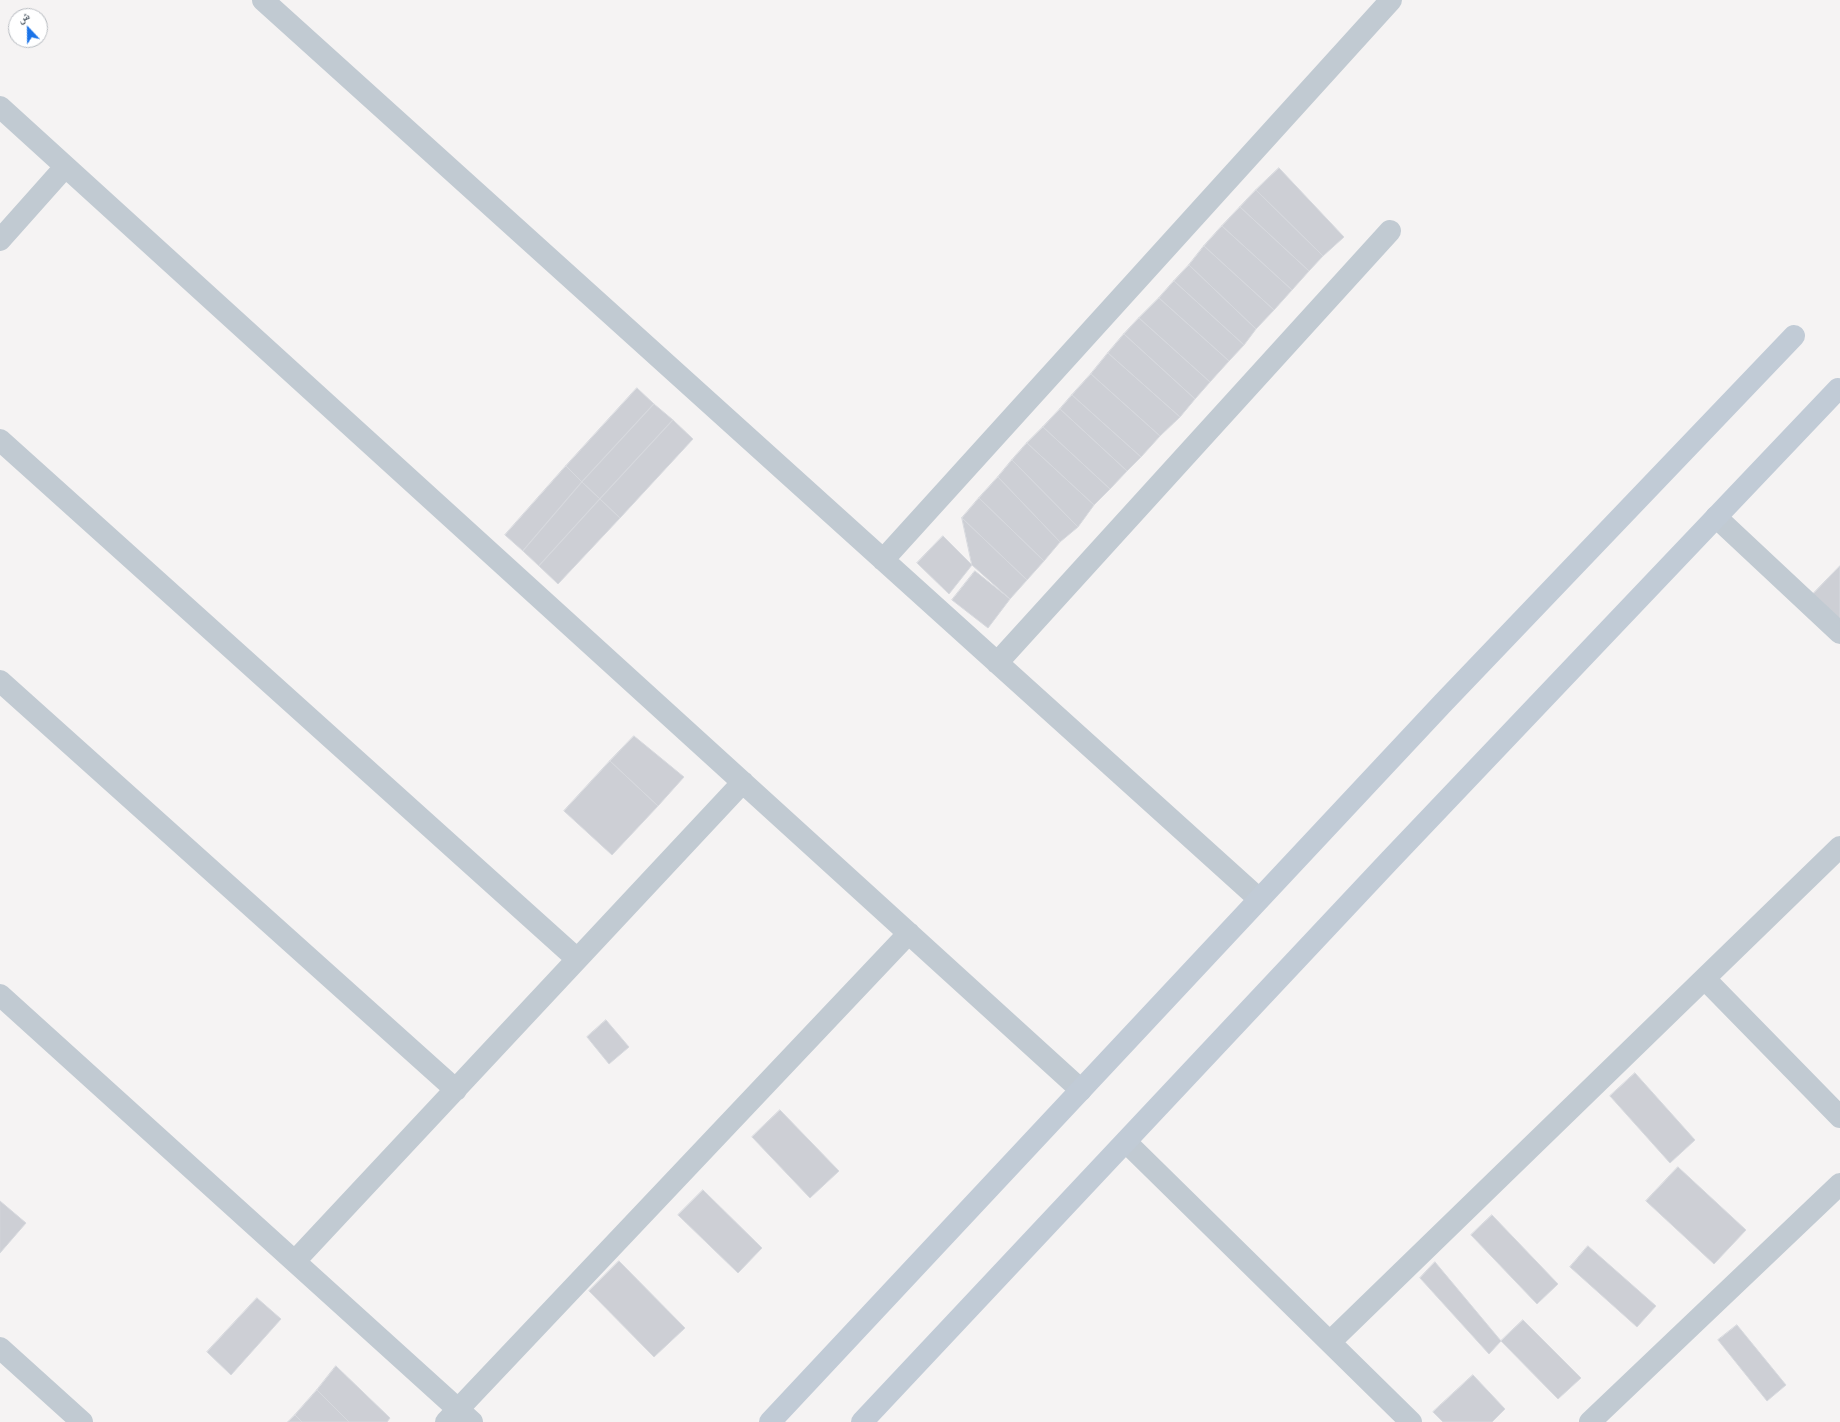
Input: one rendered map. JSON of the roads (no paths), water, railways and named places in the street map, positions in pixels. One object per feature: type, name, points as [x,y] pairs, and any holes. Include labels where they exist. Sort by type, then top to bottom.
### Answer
[{"type":"street","points":[[263,0],[1259,899]]},
{"type":"street","points":[[883,560],[1391,0]]},
{"type":"street","points":[[0,107],[1081,1090]]},
{"type":"street","points":[[0,240],[66,167]]},
{"type":"street","points":[[997,663],[1390,231]]},
{"type":"street","points":[[770,1422],[1443,702],[1794,336]]},
{"type":"street","points":[[862,1422],[1390,860],[1838,389]]},
{"type":"street","points":[[0,440],[577,960]]},
{"type":"street","points":[[1716,517],[1840,633]]},
{"type":"street","points":[[0,681],[456,1090]]},
{"type":"street","points":[[295,1261],[743,782]]},
{"type":"street","points":[[1330,1342],[1840,847]]},
{"type":"street","points":[[0,995],[295,1261],[459,1418],[909,933]]},
{"type":"street","points":[[1705,979],[1840,1118]]},
{"type":"street","points":[[1126,1142],[1411,1422]]},
{"type":"street","points":[[1590,1422],[1840,1184]]},
{"type":"street","points":[[0,1348],[82,1422]]}]
